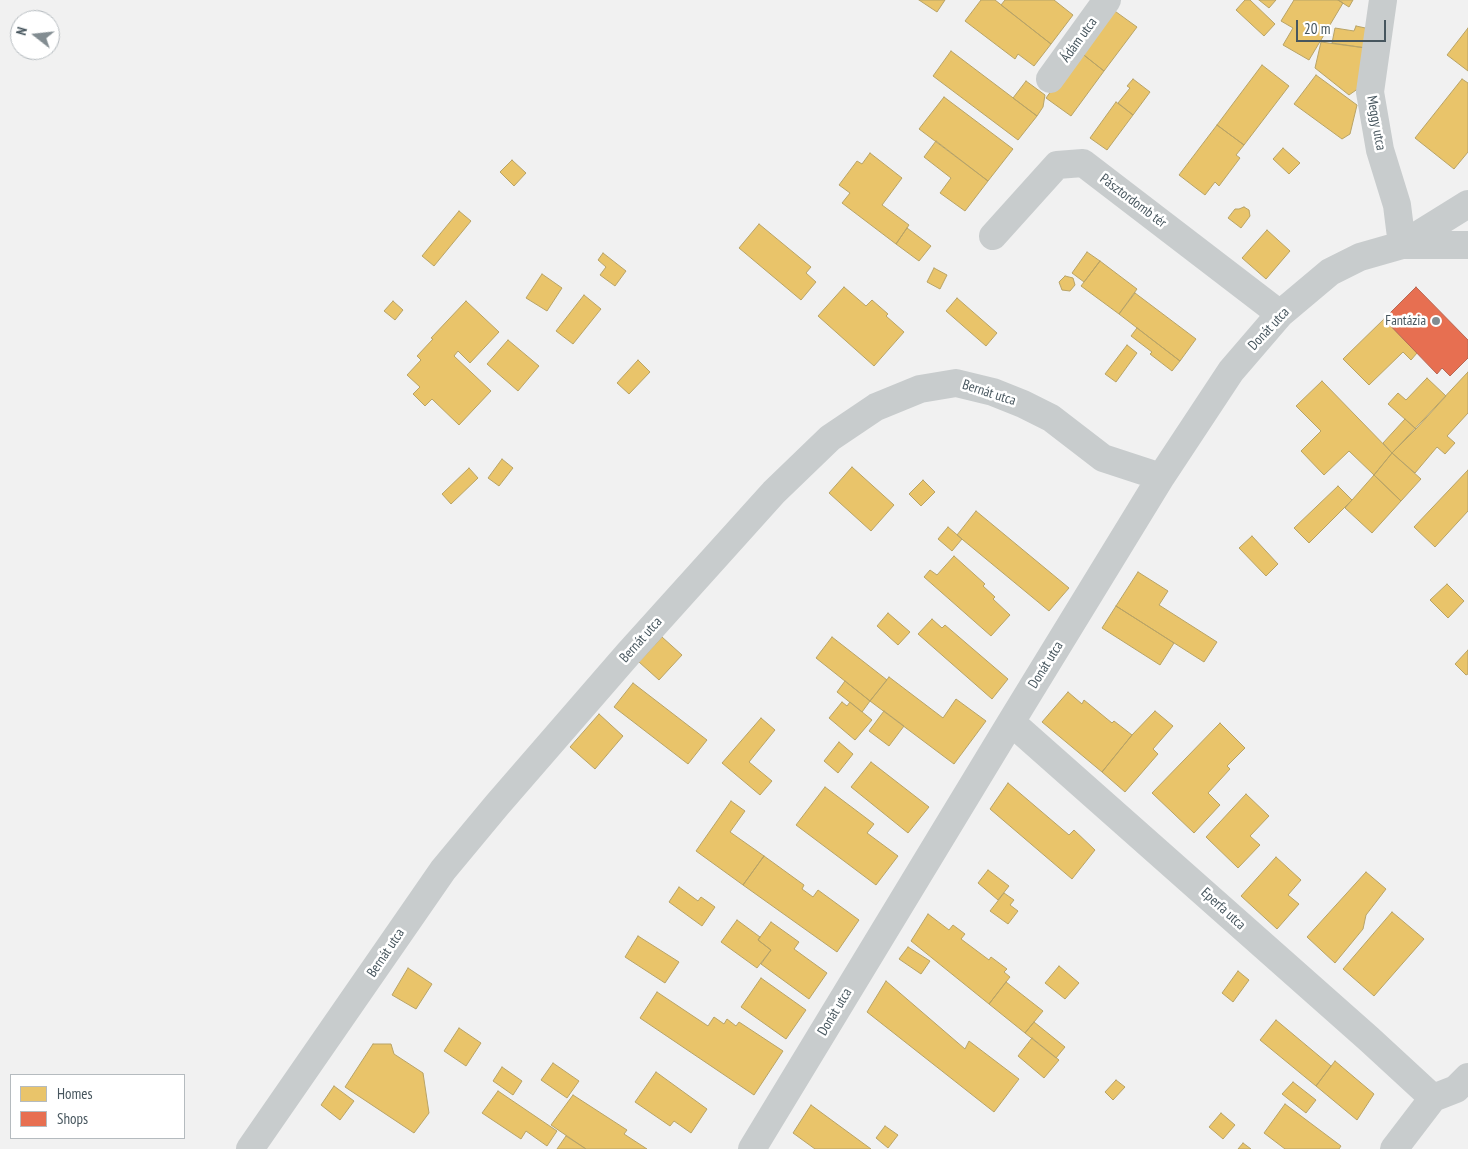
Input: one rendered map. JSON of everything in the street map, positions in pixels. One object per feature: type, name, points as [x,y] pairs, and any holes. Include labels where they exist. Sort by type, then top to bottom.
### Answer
[{"type":"street","name":"Ádám utca","points":[[1050,79],[1107,0]]},
{"type":"street","name":"Meggy utca","points":[[1383,0],[1370,92],[1380,150],[1397,205],[1402,244]]},
{"type":"street","name":"Pásztordomb tér","points":[[993,236],[1057,165],[1083,163],[1280,314]]},
{"type":"street","name":"Donát utca","points":[[752,1149],[1161,477],[1231,371],[1280,314],[1330,272],[1360,257],[1402,244],[1468,204]]},
{"type":"street","name":"Donát utca","points":[[1402,244],[1468,245]]},
{"type":"street","name":"Bernát utca","points":[[250,1149],[443,870],[497,804],[641,640],[774,492],[830,438],[876,407],[920,389],[956,383],[993,392],[1022,404],[1051,418],[1103,458],[1161,477]]},
{"type":"street","name":"Eperfa utca","points":[[1011,722],[1433,1098]]},
{"type":"street","points":[[1394,1149],[1433,1098],[1456,1088],[1468,1077]]},
{"type":"building: Homes","points":[[919,0],[945,0],[937,12]]},
{"type":"building: Homes","points":[[981,0],[995,0],[1051,44],[1034,66],[1018,54],[1015,59],[965,21]]},
{"type":"building: Homes","points":[[1005,0],[1054,0],[1073,15],[1051,44],[1001,5]]},
{"type":"building: Homes","points":[[1245,0],[1250,0],[1275,24],[1264,36],[1236,10]]},
{"type":"building: Homes","points":[[1259,0],[1276,0],[1269,8]]},
{"type":"building: Homes","points":[[1294,0],[1338,0],[1343,3],[1309,60],[1283,45],[1293,28],[1281,21]]},
{"type":"building: Homes","points":[[1338,0],[1353,0],[1349,7]]},
{"type":"building: Homes","points":[[1112,9],[1137,27],[1104,71],[1080,52]]},
{"type":"building: Homes","points":[[1356,26],[1370,29],[1366,48],[1332,43],[1335,28],[1354,31]]},
{"type":"building: Homes","points":[[1468,28],[1468,71],[1447,55]]},
{"type":"building: Homes","points":[[1321,42],[1366,48],[1359,88],[1349,95],[1315,68]]},
{"type":"building: Homes","points":[[951,51],[1037,116],[1018,140],[933,76]]},
{"type":"building: Homes","points":[[1080,52],[1104,71],[1071,116],[1046,98]]},
{"type":"building: Homes","points":[[1262,65],[1289,86],[1244,145],[1217,125]]},
{"type":"building: Homes","points":[[1316,75],[1357,105],[1350,134],[1342,139],[1294,104]]},
{"type":"building: Homes","points":[[1133,79],[1150,92],[1133,115],[1118,103],[1130,88],[1127,86]]},
{"type":"building: Homes","points":[[1462,79],[1468,83],[1468,152],[1454,169],[1415,138]]},
{"type":"building: Homes","points":[[1026,81],[1045,95],[1043,107],[1037,116],[1013,98]]},
{"type":"building: Homes","points":[[944,97],[1013,149],[988,181],[919,129]]},
{"type":"building: Homes","points":[[1116,102],[1133,115],[1107,150],[1090,138]]},
{"type":"building: Homes","points":[[1217,125],[1244,145],[1236,155],[1240,158],[1219,186],[1215,182],[1205,195],[1179,175]]},
{"type":"building: Homes","points":[[936,141],[988,181],[965,211],[940,193],[951,178],[924,157]]},
{"type":"building: Homes","points":[[1283,148],[1300,163],[1289,174],[1273,159]]},
{"type":"building: Homes","points":[[870,153],[902,178],[882,205],[909,225],[896,244],[842,203],[850,193],[839,185],[857,161],[862,164]]},
{"type":"building: Homes","points":[[512,160],[526,173],[514,186],[500,172]]},
{"type":"building: Homes","points":[[1244,207],[1249,210],[1250,216],[1241,228],[1228,218],[1235,209]]},
{"type":"building: Homes","points":[[459,211],[471,221],[434,266],[422,256]]},
{"type":"building: Homes","points":[[759,224],[811,267],[806,273],[816,282],[801,300],[739,248]]},
{"type":"building: Homes","points":[[907,228],[931,246],[919,261],[896,244]]},
{"type":"building: Homes","points":[[1267,230],[1290,251],[1266,279],[1242,258]]},
{"type":"building: Homes","points":[[1087,252],[1100,261],[1084,282],[1072,273]]},
{"type":"building: Homes","points":[[603,253],[626,271],[615,286],[600,275],[606,267],[598,260]]},
{"type":"building: Homes","points":[[1100,261],[1137,289],[1119,314],[1081,286]]},
{"type":"building: Homes","points":[[934,268],[947,275],[940,289],[927,282]]},
{"type":"building: Homes","points":[[542,274],[562,288],[547,311],[526,298]]},
{"type":"building: Homes","points":[[1065,276],[1073,278],[1075,285],[1070,291],[1062,290],[1059,282]]},
{"type":"building: Homes","points":[[844,287],[866,306],[872,300],[904,332],[874,366],[818,316]]},
{"type":"building: Homes","points":[[1135,293],[1196,339],[1180,361],[1119,314]]},
{"type":"building: Homes","points":[[584,295],[601,309],[573,344],[556,331]]},
{"type":"building: Homes","points":[[957,298],[997,333],[986,346],[946,311]]},
{"type":"building: Homes","points":[[393,301],[403,310],[395,320],[384,311]]},
{"type":"building: Homes","points":[[466,301],[499,332],[470,363],[458,351],[454,356],[491,391],[459,425],[432,399],[425,406],[413,394],[420,387],[407,375],[421,360],[417,356],[433,339],[431,338]]},
{"type":"building: Homes","points":[[1384,319],[1417,353],[1411,360],[1403,352],[1369,385],[1343,359]]},
{"type":"building: Homes","points":[[1137,328],[1180,361],[1172,371],[1131,336]]},
{"type":"building: Homes","points":[[508,340],[539,366],[518,391],[487,364]]},
{"type":"building: Homes","points":[[1127,345],[1137,353],[1116,382],[1105,374]]},
{"type":"building: Homes","points":[[638,360],[650,372],[629,394],[617,383]]},
{"type":"building: Homes","points":[[1468,372],[1468,413],[1447,436],[1455,443],[1445,454],[1437,447],[1415,473],[1392,453]]},
{"type":"building: Homes","points":[[1427,378],[1446,396],[1416,429],[1388,404],[1398,393],[1406,400]]},
{"type":"building: Homes","points":[[1322,381],[1392,453],[1374,475],[1349,451],[1324,475],[1301,451],[1321,431],[1296,406]]},
{"type":"building: Homes","points":[[1405,419],[1416,429],[1392,453],[1383,443]]},
{"type":"building: Homes","points":[[1392,453],[1421,479],[1401,501],[1374,475]]},
{"type":"building: Homes","points":[[502,459],[513,468],[499,486],[488,478]]},
{"type":"building: Homes","points":[[852,467],[894,505],[871,531],[829,493]]},
{"type":"building: Homes","points":[[469,468],[478,478],[451,504],[442,494]]},
{"type":"building: Homes","points":[[1468,470],[1468,511],[1435,547],[1414,527]]},
{"type":"building: Homes","points":[[1374,475],[1401,501],[1372,533],[1345,508]]},
{"type":"building: Homes","points":[[923,480],[935,492],[921,506],[909,494]]},
{"type":"building: Homes","points":[[1338,486],[1352,500],[1309,543],[1294,528]]},
{"type":"building: Homes","points":[[976,511],[1069,588],[1049,611],[957,535]]},
{"type":"building: Homes","points":[[948,527],[962,539],[952,551],[938,539]]},
{"type":"building: Homes","points":[[1252,536],[1278,564],[1266,576],[1239,548]]},
{"type":"building: Homes","points":[[954,556],[985,584],[983,586],[995,597],[993,599],[1010,615],[991,636],[924,577],[930,570],[937,575]]},
{"type":"building: Homes","points":[[1138,572],[1168,591],[1159,605],[1217,642],[1204,662],[1116,606]]},
{"type":"building: Homes","points":[[1447,584],[1464,601],[1448,618],[1430,600]]},
{"type":"building: Homes","points":[[1116,606],[1174,643],[1160,665],[1102,628]]},
{"type":"building: Homes","points":[[888,613],[910,632],[898,645],[877,626]]},
{"type":"building: Homes","points":[[932,619],[942,628],[945,625],[1008,679],[992,699],[918,634]]},
{"type":"building: Homes","points":[[662,637],[682,655],[659,680],[639,662]]},
{"type":"building: Homes","points":[[832,637],[887,680],[870,701],[816,658]]},
{"type":"building: Homes","points":[[1468,650],[1468,674],[1466,675],[1455,664]]},
{"type":"building: Homes","points":[[889,677],[943,718],[956,699],[986,721],[954,764],[870,701]]},
{"type":"building: Homes","points":[[845,681],[870,701],[862,712],[837,692]]},
{"type":"building: Homes","points":[[633,683],[707,740],[688,764],[614,707]]},
{"type":"building: Homes","points":[[1068,692],[1082,704],[1084,700],[1112,723],[1114,721],[1132,735],[1102,772],[1042,722]]},
{"type":"building: Homes","points":[[842,702],[847,706],[850,702],[872,720],[855,740],[829,718]]},
{"type":"building: Homes","points":[[884,711],[904,726],[889,746],[869,731]]},
{"type":"building: Homes","points":[[1155,711],[1173,726],[1153,749],[1158,754],[1125,792],[1102,772],[1132,735]]},
{"type":"building: Homes","points":[[599,714],[623,736],[595,769],[570,747]]},
{"type":"building: Homes","points":[[761,718],[775,730],[749,762],[772,781],[760,795],[722,763]]},
{"type":"building: Homes","points":[[1220,723],[1245,748],[1227,766],[1230,769],[1208,793],[1220,805],[1194,833],[1152,793]]},
{"type":"building: Homes","points":[[839,742],[853,754],[838,773],[824,761]]},
{"type":"building: Homes","points":[[871,762],[929,807],[908,833],[851,787]]},
{"type":"building: Homes","points":[[1008,783],[1069,835],[1074,830],[1095,850],[1072,879],[990,809]]},
{"type":"building: Homes","points":[[825,787],[874,824],[867,833],[898,856],[876,885],[796,825]]},
{"type":"building: Homes","points":[[1246,794],[1269,816],[1250,836],[1260,845],[1238,868],[1206,837]]},
{"type":"building: Homes","points":[[731,801],[745,811],[730,832],[764,856],[743,885],[696,851]]},
{"type":"building: Homes","points":[[764,856],[804,885],[802,889],[813,897],[818,890],[859,920],[837,952],[743,885]]},
{"type":"building: Homes","points":[[1276,857],[1301,880],[1288,895],[1299,904],[1277,929],[1241,896]]},
{"type":"building: Homes","points":[[988,870],[1009,886],[998,900],[978,883]]},
{"type":"building: Homes","points":[[1366,872],[1386,889],[1366,915],[1363,929],[1335,963],[1307,937]]},
{"type":"building: Homes","points":[[679,887],[698,901],[701,897],[715,907],[702,926],[669,902]]},
{"type":"building: Homes","points":[[1004,893],[1014,900],[1010,905],[1018,911],[1008,924],[990,911]]},
{"type":"building: Homes","points":[[1392,912],[1424,939],[1374,996],[1343,969]]},
{"type":"building: Homes","points":[[928,914],[949,930],[953,925],[965,934],[961,939],[989,960],[991,957],[1007,969],[1004,972],[1010,977],[989,1004],[911,941]]},
{"type":"building: Homes","points":[[737,920],[760,937],[758,940],[771,950],[757,968],[721,942]]},
{"type":"building: Homes","points":[[771,922],[799,942],[794,949],[827,973],[809,999],[761,964],[771,950],[758,940]]},
{"type":"building: Homes","points":[[638,936],[679,962],[665,983],[625,957]]},
{"type":"building: Homes","points":[[908,947],[930,961],[921,974],[899,959]]},
{"type":"building: Homes","points":[[1059,966],[1079,983],[1065,999],[1045,983]]},
{"type":"building: Homes","points":[[408,968],[432,984],[416,1009],[392,995]]},
{"type":"building: Homes","points":[[1238,971],[1249,980],[1233,1002],[1222,993]]},
{"type":"building: Homes","points":[[761,978],[806,1010],[786,1039],[741,1007]]},
{"type":"building: Homes","points":[[886,981],[965,1049],[969,1041],[1019,1079],[994,1112],[867,1012]]},
{"type":"building: Homes","points":[[1006,982],[1043,1011],[1025,1033],[989,1004]]},
{"type":"building: Homes","points":[[657,992],[708,1026],[714,1017],[724,1024],[727,1019],[736,1026],[739,1022],[783,1051],[754,1095],[640,1018]]},
{"type":"building: Homes","points":[[1276,1020],[1331,1066],[1316,1086],[1260,1040]]},
{"type":"building: Homes","points":[[1034,1022],[1065,1047],[1056,1058],[1025,1033]]},
{"type":"building: Homes","points":[[459,1028],[481,1043],[466,1066],[444,1051]]},
{"type":"building: Homes","points":[[1032,1038],[1059,1060],[1044,1078],[1018,1056]]},
{"type":"building: Homes","points":[[373,1044],[391,1044],[394,1054],[423,1073],[429,1113],[414,1133],[345,1087]]},
{"type":"building: Homes","points":[[1335,1061],[1374,1094],[1357,1120],[1316,1086]]},
{"type":"building: Homes","points":[[553,1063],[579,1081],[567,1098],[541,1080]]},
{"type":"building: Homes","points":[[502,1067],[522,1081],[513,1095],[493,1081]]},
{"type":"building: Homes","points":[[656,1072],[707,1109],[691,1133],[674,1121],[670,1126],[635,1102]]},
{"type":"building: Homes","points":[[1116,1080],[1125,1087],[1113,1100],[1105,1092]]},
{"type":"building: Homes","points":[[1293,1082],[1316,1100],[1306,1113],[1282,1094]]},
{"type":"building: Homes","points":[[334,1086],[354,1101],[340,1120],[321,1105]]},
{"type":"building: Homes","points":[[498,1091],[557,1131],[547,1146],[526,1131],[521,1139],[482,1113]]},
{"type":"building: Homes","points":[[573,1095],[627,1130],[624,1134],[647,1149],[586,1149],[551,1125]]},
{"type":"building: Homes","points":[[1285,1104],[1341,1146],[1339,1149],[1285,1149],[1264,1133]]},
{"type":"building: Homes","points":[[811,1105],[871,1149],[815,1149],[793,1133]]},
{"type":"building: Homes","points":[[1221,1113],[1235,1125],[1223,1139],[1209,1127]]},
{"type":"building: Homes","points":[[885,1126],[898,1135],[888,1148],[876,1138]]},
{"type":"building: Homes","points":[[566,1136],[586,1149],[557,1149]]},
{"type":"building: Homes","points":[[1243,1143],[1251,1149],[1238,1149]]},
{"type":"building: Shops","points":[[1416,287],[1468,340],[1468,358],[1450,376],[1442,368],[1437,374],[1384,319]]},
{"type":"place","name":"Fantázia","points":[[1436,321]]}]
